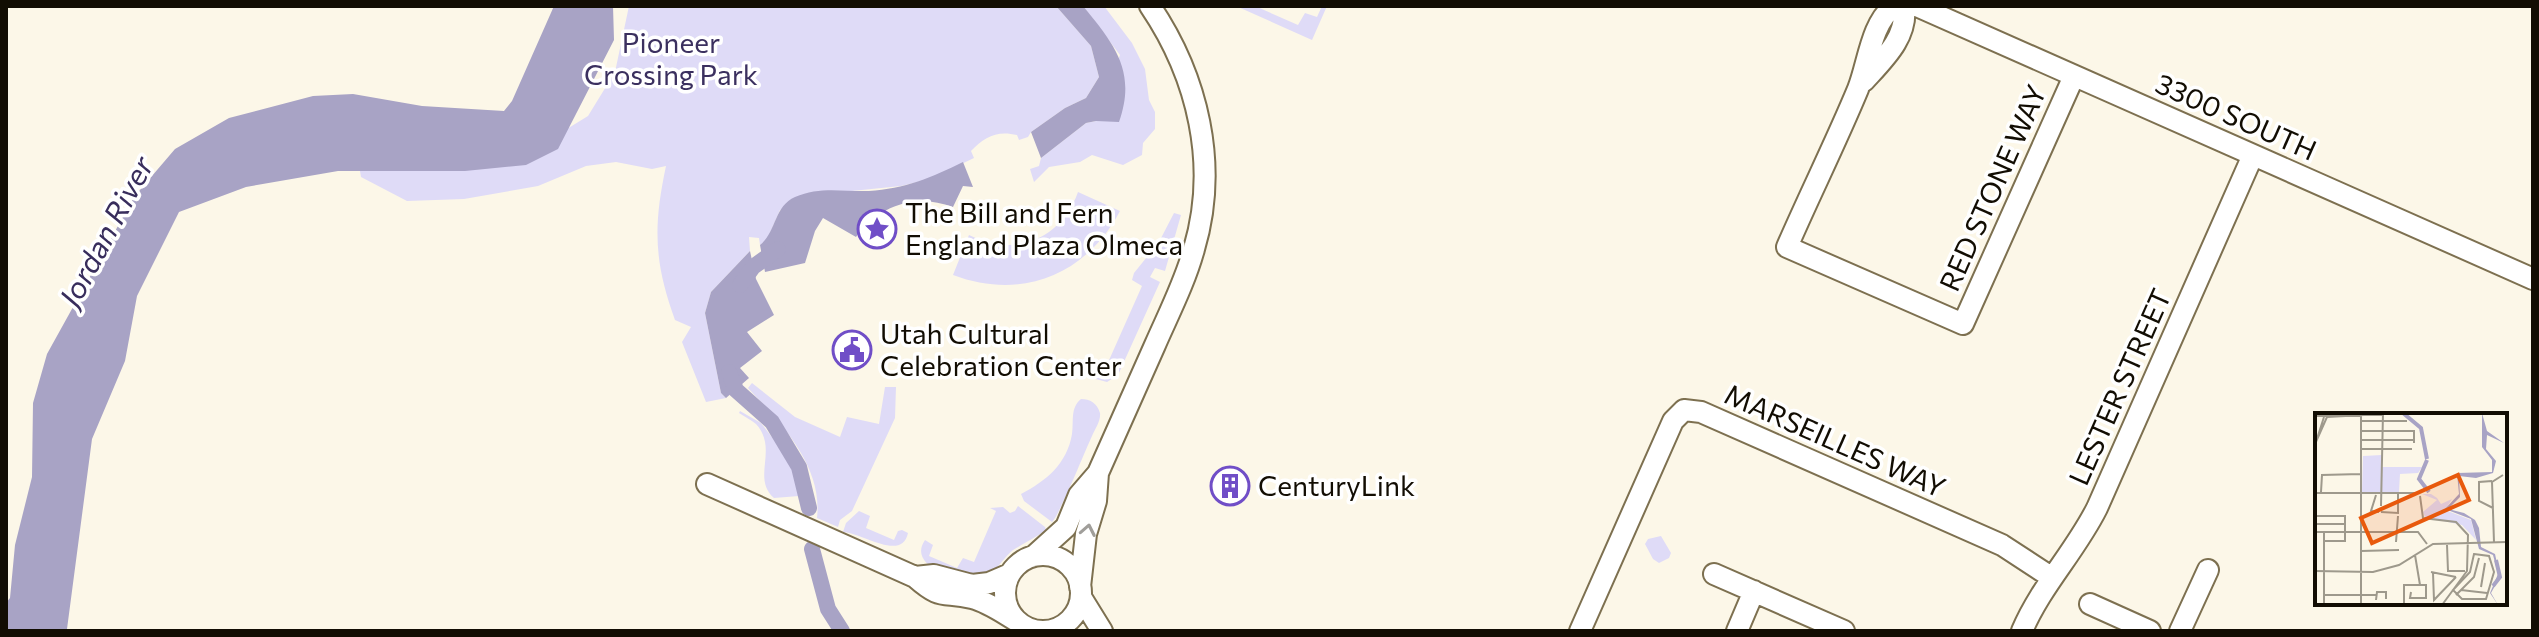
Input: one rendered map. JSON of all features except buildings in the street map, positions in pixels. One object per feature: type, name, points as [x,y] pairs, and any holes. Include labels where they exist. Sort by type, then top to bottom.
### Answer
[{"type":"street","points":[[1030,627],[1010,613],[1004,593],[1010,574],[1016,565],[1034,556],[1066,527],[1079,495],[1098,473],[1186,271],[1200,225],[1203,199],[1202,136],[1193,93],[1175,48],[1150,6]]},
{"type":"street","points":[[1859,87],[1878,29],[1886,12],[1894,6]]},
{"type":"street","points":[[1859,87],[1894,47],[1906,21],[1904,6]]},
{"type":"street","name":"3300 SOUTH","points":[[1917,6],[2533,279]]},
{"type":"street","name":"RED STONE WAY","points":[[1859,87],[1787,247],[1963,324],[2074,76]]},
{"type":"street","name":"LESTER STREET","points":[[2022,631],[2040,593],[2081,538],[2097,508],[2253,155]]},
{"type":"street","name":"MARSEILLES WAY","points":[[1580,631],[1673,421],[1684,410],[1701,412],[2002,545],[2051,577]]},
{"type":"street","points":[[707,484],[915,577],[929,590],[982,602],[1030,627],[1046,631],[1065,624],[1078,608],[1086,534],[1096,501],[1098,473]]},
{"type":"street","points":[[1034,556],[1044,555],[1064,561],[1072,568],[1080,592],[1102,631]]},
{"type":"street","points":[[2180,631],[2208,570]]},
{"type":"street","points":[[915,577],[934,575],[972,585],[989,583],[1010,574]]},
{"type":"street","points":[[1714,574],[1844,631]]},
{"type":"street","points":[[1737,631],[1754,591]]},
{"type":"street","points":[[2090,604],[2150,631]]},
{"type":"green space","name":"Pioneer Crossing Park","points":[[629,6],[1056,6],[1091,46],[1099,77],[1086,98],[1065,108],[1028,137],[1019,140],[1017,135],[1003,133],[991,136],[971,151],[974,158],[930,179],[901,186],[852,191],[780,210],[767,240],[760,245],[759,238],[749,237],[750,251],[711,292],[705,313],[721,393],[726,398],[706,402],[682,342],[691,327],[675,320],[659,262],[659,208],[666,166],[652,169],[616,162],[586,166],[538,186],[464,199],[407,201],[361,177],[358,159],[549,140],[588,116],[615,72]]},
{"type":"green space","points":[[1083,6],[1104,6],[1132,43],[1145,69],[1149,100],[1155,112],[1155,129],[1143,143],[1142,155],[1123,165],[1092,155],[1080,162],[1049,167],[1034,182],[1030,169],[1039,166],[1041,158],[1086,123],[1096,121],[1120,55]]},
{"type":"green space","points":[[1236,6],[1255,6],[1298,25],[1305,13],[1317,17],[1322,6],[1327,6],[1312,40]]},
{"type":"green space","points":[[1078,192],[1120,211],[1089,252],[1070,266],[1050,277],[1003,285],[953,275],[969,235],[1003,245],[1034,240],[1060,222]]},
{"type":"green space","points":[[1174,213],[1181,215],[1165,271],[1155,268],[1150,277],[1160,282],[1118,375],[1107,382],[1092,378],[1091,373],[1102,376],[1142,286],[1132,280],[1134,273],[1159,242]]},
{"type":"green space","points":[[752,383],[795,417],[840,437],[847,417],[879,424],[885,387],[896,387],[895,418],[852,511],[840,520],[838,527],[817,518],[817,499],[807,463],[786,431],[748,388]]},
{"type":"green space","points":[[1081,399],[1095,404],[1100,419],[1052,522],[1024,501],[1021,494],[1047,477],[1060,463],[1069,445],[1074,411]]},
{"type":"green space","points":[[740,411],[761,423],[781,449],[800,483],[799,496],[774,498],[768,490],[762,434],[756,424]]},
{"type":"green space","points":[[1018,506],[1046,530],[1013,550],[989,574],[976,578],[953,576],[930,566],[923,559],[921,550],[925,540],[933,545],[929,556],[957,568],[963,558],[974,562],[996,511],[990,508],[1003,507],[1010,513]]},
{"type":"green space","points":[[859,511],[870,516],[866,528],[894,540],[898,531],[902,530],[908,533],[904,541],[890,546],[843,532],[846,523]]},
{"type":"green space","points":[[1661,536],[1671,553],[1669,558],[1659,563],[1653,559],[1645,544],[1648,539]]},
{"type":"shaded area","points":[[554,6],[613,6],[614,40],[558,149],[526,165],[465,171],[338,171],[246,187],[179,212],[137,296],[125,361],[92,439],[67,629],[6,631],[6,603],[10,598],[15,545],[32,477],[33,403],[47,354],[134,197],[175,149],[229,118],[313,96],[353,94],[422,106],[504,111],[512,101]]},
{"type":"shaded area","points":[[1056,6],[1083,6],[1104,33],[1124,73],[1124,104],[1119,122],[1086,123],[1041,158],[1031,132],[1065,108],[1086,98],[1099,77],[1091,46]]},
{"type":"shaded area","points":[[963,162],[973,187],[963,186],[953,207],[925,201],[899,205],[876,217],[856,237],[823,218],[815,231],[805,263],[765,272],[760,245],[783,207],[795,197],[823,191],[894,188]]},
{"type":"shaded area","points":[[750,251],[756,279],[774,315],[747,332],[762,351],[740,368],[749,378],[726,398],[721,393],[705,313],[711,292]]},
{"type":"waterway","points":[[740,285],[753,267],[778,249]]},
{"type":"waterway","points":[[729,372],[736,390],[772,422],[799,467],[809,508]]},
{"type":"waterway","points":[[812,549],[828,609],[842,631]]},
{"type":"place","name":"The Bill and Fern England Plaza Olmeca","points":[[877,229]]},
{"type":"place","name":"Utah Cultural Celebration Center","points":[[852,350]]},
{"type":"place","name":"CenturyLink","points":[[1230,486]]},
{"type":"water label","name":"Jordan River","points":[[107,232]]}]
